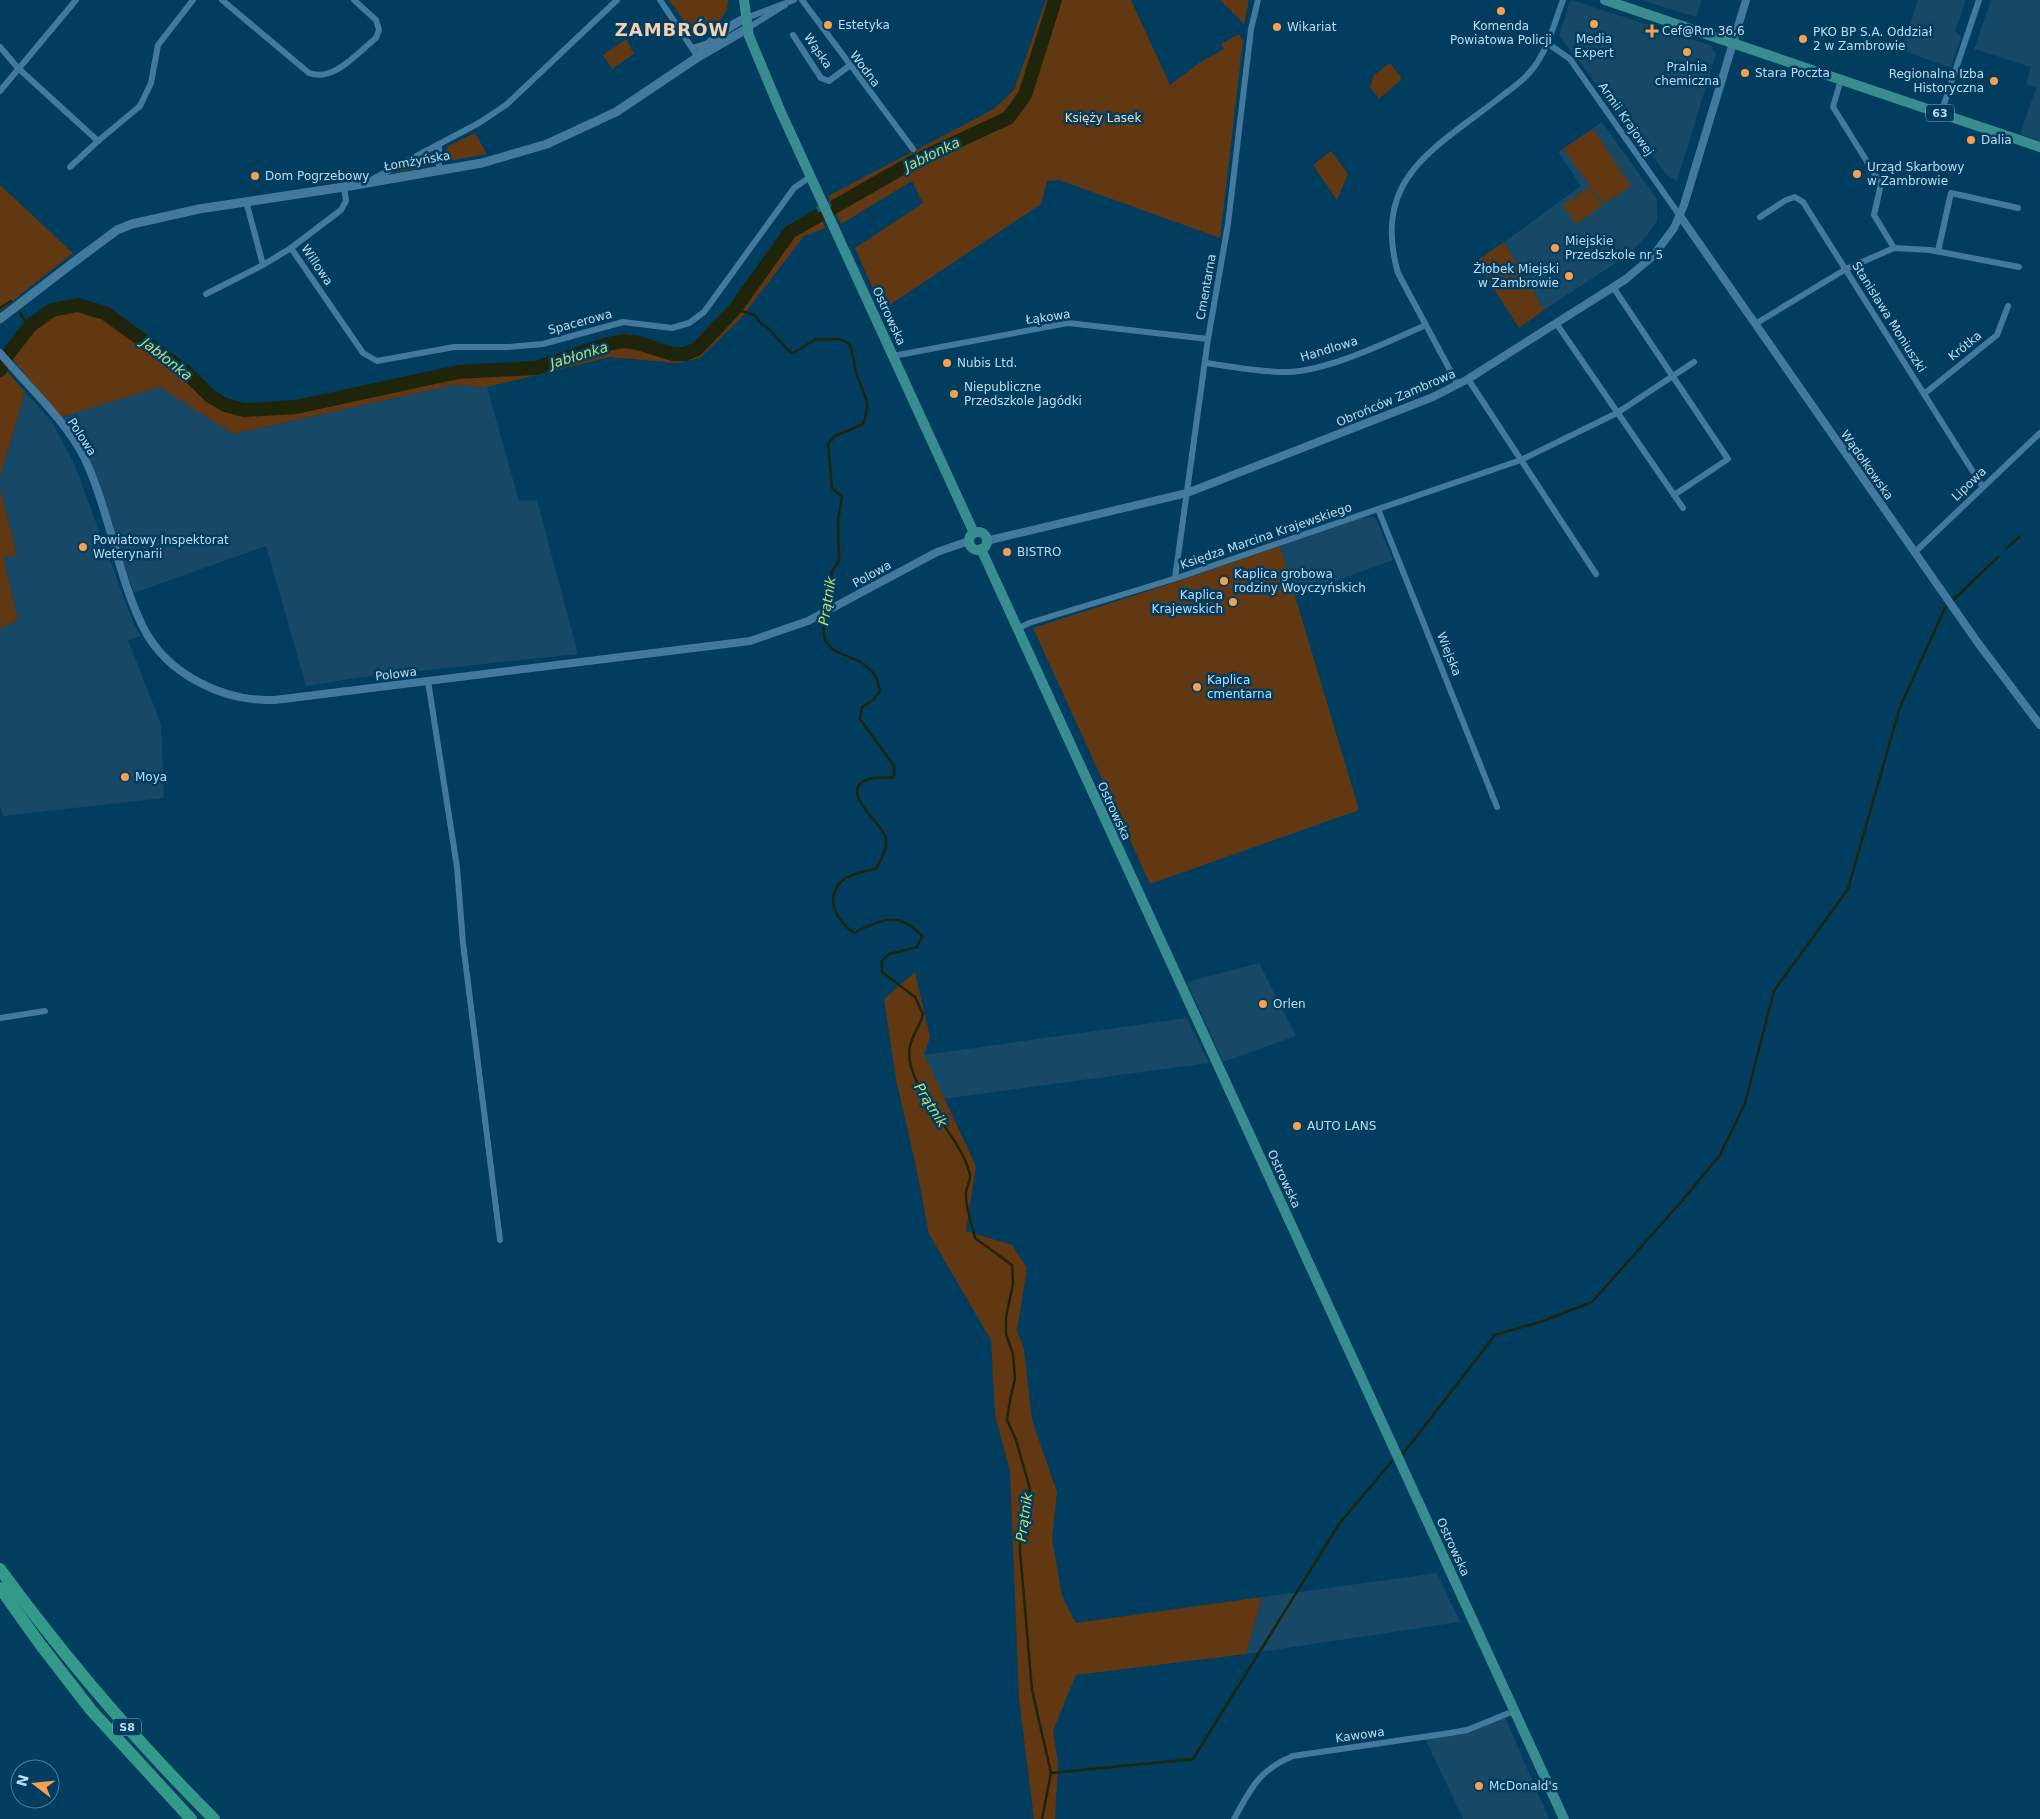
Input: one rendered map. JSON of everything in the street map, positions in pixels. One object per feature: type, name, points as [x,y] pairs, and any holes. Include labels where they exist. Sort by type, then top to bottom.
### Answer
[{"type":"highway","name":"S8","points":[[0,1568],[76,1669],[161,1766],[214,1819]]},
{"type":"highway","name":"S8","points":[[0,1588],[91,1710],[191,1819]]},
{"type":"main road","points":[[737,0],[744,24]]},
{"type":"main road","points":[[744,0],[744,24]]},
{"type":"main road","name":"63","points":[[1605,0],[2040,147]]},
{"type":"main road","name":"Łomżyńska","points":[[698,57],[708,43],[744,24]]},
{"type":"main road","name":"Łomżyńska","points":[[0,319],[117,230],[140,221],[246,201],[363,184],[439,169],[482,163],[547,144],[579,131],[616,112],[744,24]]},
{"type":"main road","name":"Ostrowska","points":[[744,24],[810,177],[893,356],[971,537]]},
{"type":"main road","points":[[981,533],[984,545],[972,548],[971,537],[981,533]]},
{"type":"main road","name":"Ostrowska","points":[[984,545],[1017,629],[1564,1819]]},
{"type":"street","points":[[0,91],[76,0]]},
{"type":"street","points":[[70,167],[140,106],[151,83],[158,45],[193,0]]},
{"type":"street","points":[[222,0],[309,73],[319,77],[332,74],[376,38],[379,30],[376,20],[354,0]]},
{"type":"street","points":[[363,184],[479,123],[506,105],[617,0]]},
{"type":"street","points":[[660,0],[698,57]]},
{"type":"street","name":"Wodna","points":[[802,0],[913,150]]},
{"type":"street","name":"Cmentarna","points":[[1175,578],[1208,339],[1228,224],[1251,29],[1258,0]]},
{"type":"street","points":[[1458,385],[1404,288],[1393,254],[1393,216],[1400,191],[1413,167],[1426,154],[1531,71],[1547,43],[1563,0]]},
{"type":"street","name":"Obrońców Zambrowa","points":[[984,545],[1187,493],[1367,424],[1458,385],[1637,272],[1653,256],[1680,216],[1746,0]]},
{"type":"street","points":[[1941,113],[1979,0]]},
{"type":"street","points":[[744,24],[774,6],[789,1]]},
{"type":"street","points":[[744,24],[789,1]]},
{"type":"street","name":"Wąska","points":[[793,35],[820,78],[828,81],[849,66]]},
{"type":"street","points":[[692,48],[708,43]]},
{"type":"street","name":"Armii Krajowej","points":[[1547,43],[1570,60],[1680,216]]},
{"type":"street","points":[[0,47],[18,68],[98,141]]},
{"type":"street","points":[[1841,79],[1833,107],[1835,114],[1881,184],[1874,215],[1894,248]]},
{"type":"street","points":[[439,144],[439,169]]},
{"type":"street","name":"Spacerowa","points":[[377,361],[383,362],[454,347],[507,347],[543,344],[623,322],[672,328],[689,323],[712,304],[794,188],[810,177]]},
{"type":"street","name":"Willowa","points":[[344,187],[344,206],[291,248],[363,353],[377,361]]},
{"type":"street","points":[[1938,251],[1951,193],[2018,208]]},
{"type":"street","name":"Stanisława Moniuszki","points":[[1760,217],[1794,197],[1803,202],[1982,486]]},
{"type":"street","points":[[246,201],[263,265]]},
{"type":"street","name":"Wądołkowska","points":[[1680,216],[1950,603],[2040,725]]},
{"type":"street","points":[[206,294],[263,265],[291,248]]},
{"type":"street","points":[[1754,324],[1846,269],[1894,248],[1938,251],[2019,267]]},
{"type":"street","points":[[1613,287],[1728,459],[1674,495]]},
{"type":"street","name":"Krótka","points":[[1924,394],[1997,335],[2008,306]]},
{"type":"street","name":"Łąkowa","points":[[893,356],[1068,323],[1208,339]]},
{"type":"street","points":[[1556,323],[1683,508]]},
{"type":"street","name":"Handlowa","points":[[1205,363],[1275,372],[1300,370],[1353,355],[1426,325]]},
{"type":"street","name":"Polowa","points":[[0,354],[71,437],[84,458],[143,628],[158,649],[178,668],[206,686],[226,694],[258,700],[275,700],[750,641],[820,615],[930,555],[971,537]]},
{"type":"street","name":"Księdza Marcina Krajewskiego","points":[[1017,629],[1029,623],[1175,578],[1520,460],[1617,413],[1694,362]]},
{"type":"street","points":[[1468,379],[1596,574]]},
{"type":"street","name":"Lipowa","points":[[1915,552],[1982,486],[2040,433]]},
{"type":"street","name":"Wiejska","points":[[1378,509],[1497,807]]},
{"type":"street","points":[[428,681],[457,867],[463,942],[500,1240]]},
{"type":"street","points":[[0,1018],[45,1011]]},
{"type":"street","name":"Kawowa","points":[[1234,1819],[1252,1786],[1264,1772],[1276,1763],[1293,1756],[1467,1730],[1514,1711]]},
{"type":"shaded area","points":[[1572,0],[1710,45],[1716,54],[1677,181],[1667,175],[1559,36]]},
{"type":"shaded area","points":[[1641,0],[1702,0],[1696,17]]},
{"type":"shaded area","points":[[1918,0],[1966,0],[1955,31],[1961,37],[1951,68],[1901,50]]},
{"type":"shaded area","points":[[1991,0],[2040,0],[2040,141],[2020,134],[2036,88],[2026,84],[2031,67],[1974,49]]},
{"type":"shaded area","points":[[1602,122],[1657,199],[1657,221],[1646,237],[1628,255],[1544,310],[1504,242],[1581,186],[1558,152]]},
{"type":"shaded area","points":[[454,385],[487,387],[519,501],[537,500],[578,654],[363,677],[306,686],[266,546],[134,593],[87,457],[61,417],[160,386],[233,434]]},
{"type":"shaded area","points":[[25,392],[53,423],[75,466],[134,625],[141,636],[128,640],[161,724],[164,798],[3,816],[0,805],[0,629],[18,620],[3,558],[17,554],[0,490],[0,477]]},
{"type":"shaded area","points":[[1353,517],[1375,517],[1393,560],[1295,596],[1280,546]]},
{"type":"shaded area","points":[[1259,963],[1296,1036],[1223,1062],[1187,982]]},
{"type":"shaded area","points":[[1187,1018],[1209,1063],[943,1099],[924,1055]]},
{"type":"shaded area","points":[[1437,1573],[1460,1622],[1246,1654],[1262,1597]]},
{"type":"shaded area","points":[[1504,1715],[1549,1819],[1463,1819],[1425,1738],[1450,1733]]},
{"type":"green space","points":[[669,0],[728,0],[723,17],[699,34],[693,33]]},
{"type":"green space","name":"Księży Lasek","points":[[1046,0],[1131,0],[1170,85],[1199,63],[1224,49],[1221,44],[1239,34],[1243,41],[1220,238],[1059,180],[1047,181],[1041,204],[882,310],[855,248],[923,203],[912,181],[841,224],[828,196],[994,109],[1014,90]]},
{"type":"green space","points":[[1220,0],[1249,0],[1244,25],[1244,24]]},
{"type":"green space","points":[[626,39],[634,54],[612,69],[603,55]]},
{"type":"green space","points":[[1390,63],[1402,79],[1379,99],[1370,87],[1374,75]]},
{"type":"green space","points":[[1593,129],[1631,186],[1603,204],[1563,149]]},
{"type":"green space","points":[[475,133],[487,154],[449,161],[443,158],[448,146]]},
{"type":"green space","points":[[1331,151],[1348,174],[1337,200],[1313,165]]},
{"type":"green space","points":[[432,152],[434,165],[394,173],[397,170]]},
{"type":"green space","points":[[0,185],[73,253],[0,311]]},
{"type":"green space","points":[[1589,187],[1602,206],[1576,224],[1563,205]]},
{"type":"green space","points":[[820,217],[826,228],[804,236],[741,318],[700,358],[677,363],[610,357],[487,387],[454,385],[233,434],[160,387],[61,417],[13,360],[24,337],[46,319],[77,310],[95,315],[118,327],[185,379],[215,407],[236,414],[278,414],[450,376],[468,374],[500,376],[535,371],[617,347],[637,347],[673,358],[685,357],[696,352],[734,317],[795,234]]},
{"type":"green space","points":[[1504,242],[1544,310],[1519,328],[1476,261]]},
{"type":"green space","points":[[0,363],[25,392],[0,477]]},
{"type":"green space","points":[[0,490],[17,554],[3,558],[18,620],[0,629]]},
{"type":"green space","points":[[1280,546],[1359,810],[1150,884],[1033,628]]},
{"type":"green space","points":[[915,972],[930,1037],[924,1055],[976,1166],[966,1231],[1012,1245],[1027,1268],[1017,1331],[1024,1349],[1032,1420],[1057,1492],[1052,1539],[1062,1596],[1076,1623],[1262,1597],[1246,1654],[1076,1675],[1053,1731],[1058,1762],[1055,1819],[1034,1819],[1019,1699],[1010,1471],[995,1415],[991,1340],[929,1234],[896,1079],[884,999]]},
{"type":"waterway","name":"Jabłonka","points":[[0,370],[6,357],[31,325],[52,310],[78,305],[105,313],[186,372],[210,396],[225,405],[244,410],[296,407],[458,372],[536,368],[608,344],[623,341],[638,343],[673,354],[685,354],[697,349],[735,309],[790,232],[911,163],[1008,118],[1025,95],[1055,0]]},
{"type":"waterway","points":[[0,308],[11,301]]},
{"type":"waterway","name":"Prątnik","points":[[735,309],[755,315],[761,324],[768,328],[790,352],[793,353],[816,339],[837,339],[850,345],[851,348],[858,380],[866,397],[867,408],[863,424],[835,436],[828,444],[832,488],[842,497],[838,520],[839,561],[832,571],[827,609]]},
{"type":"waterway","points":[[20,313],[29,327]]},
{"type":"waterway","points":[[2006,549],[2019,537]]},
{"type":"waterway","points":[[1403,1454],[1495,1335],[1540,1322],[1592,1302],[1720,1155],[1745,1103],[1774,991],[1848,889],[1900,707],[1945,608],[1998,557]]},
{"type":"waterway","name":"Prątnik","points":[[826,614],[824,630],[826,641],[831,648],[858,661],[867,667],[876,678],[880,691],[873,700],[862,707],[860,719],[894,766],[894,777],[866,780],[859,785],[857,792],[859,800],[886,838],[886,846],[877,868],[843,880],[837,887],[833,902],[842,922],[854,933],[881,921],[898,920],[914,928],[922,936],[917,947],[889,954],[882,961],[882,972],[915,997],[923,1014],[911,1042],[910,1061],[923,1093],[965,1160],[970,1175],[966,1198],[975,1238],[1012,1265],[1013,1284],[1006,1317],[1006,1334],[1013,1354],[1015,1379],[1007,1420],[1016,1440],[1030,1489],[1020,1532],[1020,1551],[1032,1690],[1051,1773],[1042,1819]]},
{"type":"waterway","points":[[1051,1773],[1193,1759],[1339,1524],[1393,1460]]},
{"type":"tunnel","points":[[817,210],[832,203]]},
{"type":"place","name":"Komenda Powiatowa Policji","points":[[1501,11]]},
{"type":"place","name":"Media Expert","points":[[1594,24]]},
{"type":"place","name":"Estetyka","points":[[828,25]]},
{"type":"place","name":"Wikariat","points":[[1277,27]]},
{"type":"place","name":"Cef@Rm 36,6","points":[[1652,31]]},
{"type":"place","name":"PKO BP S.A. Oddział 2 w Zambrowie","points":[[1803,39]]},
{"type":"place","name":"Pralnia chemiczna","points":[[1687,52]]},
{"type":"place","name":"Stara Poczta","points":[[1745,73]]},
{"type":"place","name":"Regionalna Izba Historyczna","points":[[1994,81]]},
{"type":"place","name":"Dalia","points":[[1971,140]]},
{"type":"place","name":"Urząd Skarbowy w Zambrowie","points":[[1857,174]]},
{"type":"place","name":"Dom Pogrzebowy","points":[[255,176]]},
{"type":"place","name":"Miejskie Przedszkole nr 5","points":[[1555,248]]},
{"type":"place","name":"Żłobek Miejski w Zambrowie","points":[[1569,276]]},
{"type":"place","name":"Nubis Ltd.","points":[[947,363]]},
{"type":"place","name":"Niepubliczne Przedszkole Jagódki","points":[[954,394]]},
{"type":"place","name":"Powiatowy Inspektorat Weterynarii","points":[[83,547]]},
{"type":"place","name":"BISTRO","points":[[1007,552]]},
{"type":"place","name":"Kaplica grobowa rodziny Woyczyńskich","points":[[1224,581]]},
{"type":"place","name":"Kaplica Krajewskich","points":[[1233,602]]},
{"type":"place","name":"Kaplica cmentarna","points":[[1197,687]]},
{"type":"place","name":"Moya","points":[[125,777]]},
{"type":"place","name":"Orlen","points":[[1263,1004]]},
{"type":"place","name":"AUTO LANS","points":[[1297,1126]]},
{"type":"place","name":"McDonald's","points":[[1479,1786]]},
{"type":"district","name":"ZAMBRÓW","points":[[672,29]]}]
